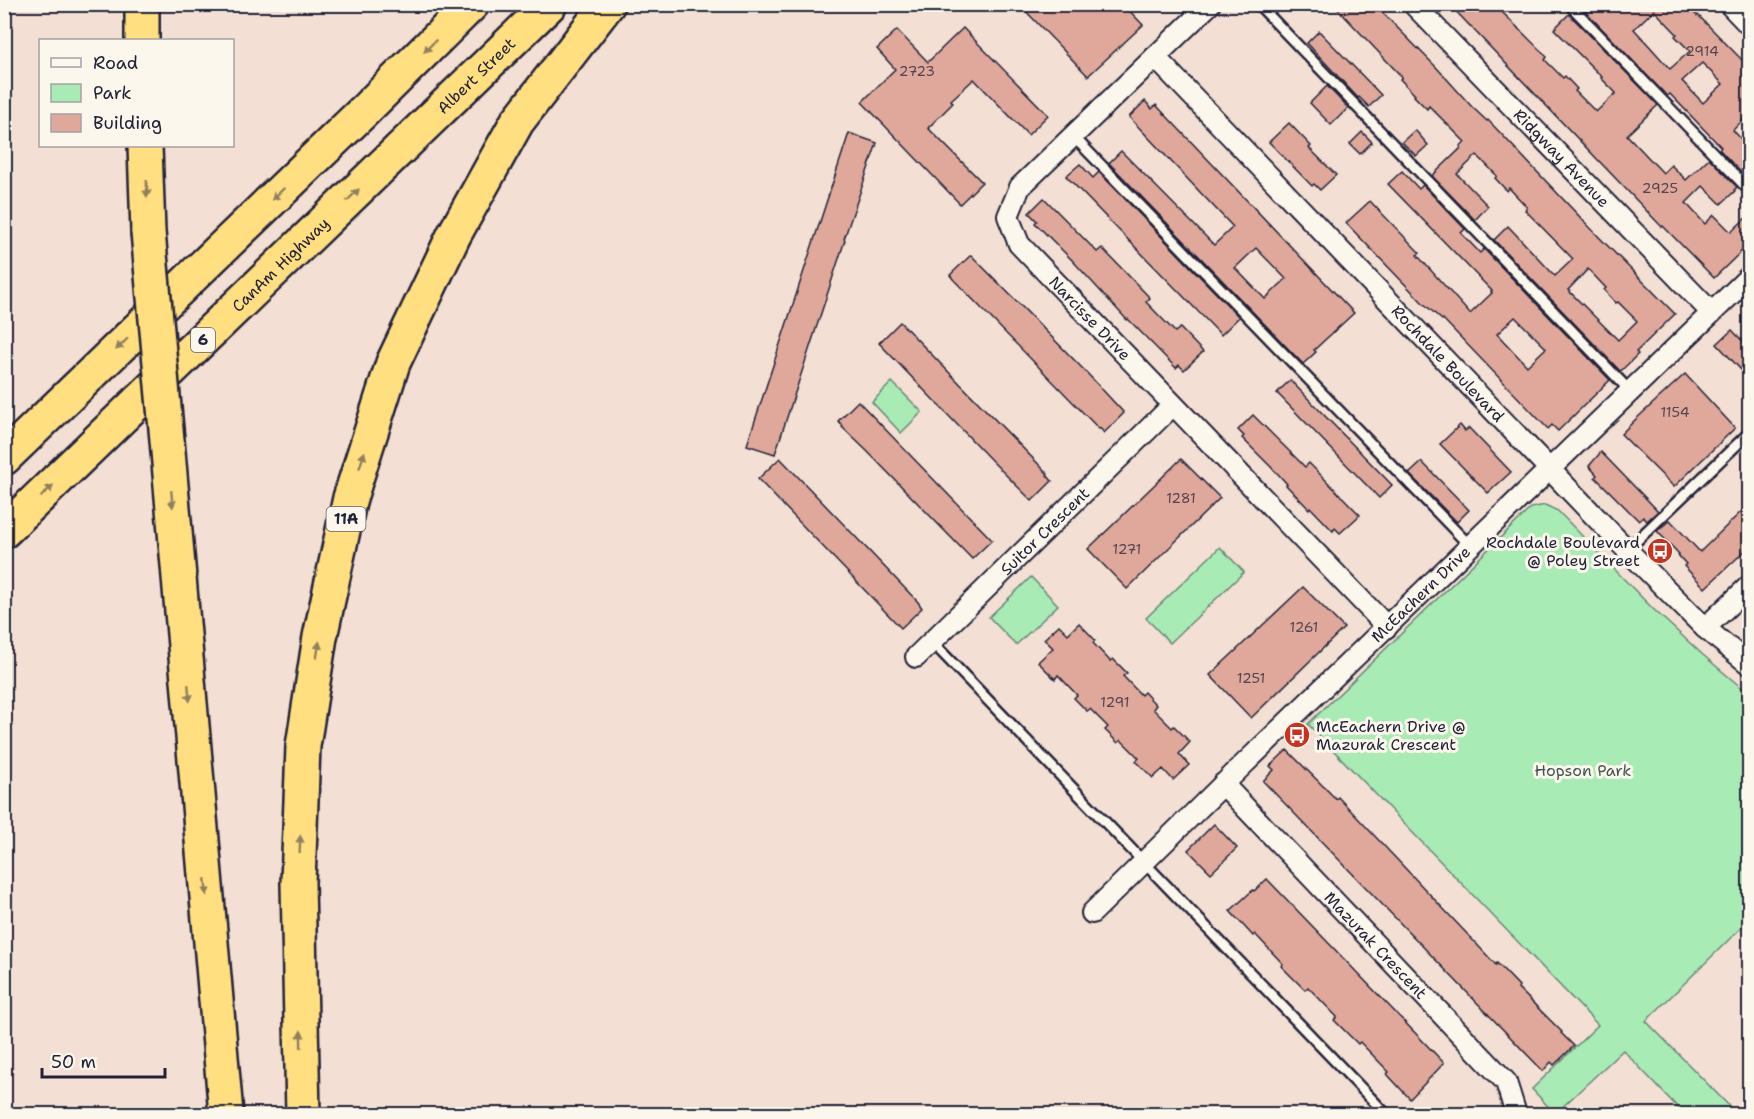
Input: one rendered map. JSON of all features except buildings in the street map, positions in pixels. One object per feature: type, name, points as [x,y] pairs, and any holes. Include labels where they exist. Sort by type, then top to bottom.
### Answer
[{"type":"highway","points":[[142,4],[142,39]]},
{"type":"highway","points":[[4,458],[472,4]]},
{"type":"highway","name":"Albert Street","points":[[402,148],[550,4]]},
{"type":"highway","name":"11A","points":[[302,1106],[298,883],[303,746],[320,637],[350,498],[393,363],[454,236],[517,122],[608,4]]},
{"type":"highway","points":[[145,147],[148,232],[225,1107]]},
{"type":"highway","name":"CanAm Highway","points":[[4,531],[402,148]]},
{"type":"street","name":"Narcisse Drive","points":[[1209,4],[1020,187],[1008,216],[1019,244],[1386,627]]},
{"type":"street","name":"Ridgway Avenue","points":[[1413,4],[1711,312]]},
{"type":"street","points":[[1729,4],[1749,26]]},
{"type":"street","name":"Rochdale Boulevard","points":[[1155,57],[1627,550],[1705,628],[1749,665]]},
{"type":"street","name":"McEachern Drive","points":[[1092,913],[1749,276]]},
{"type":"street","name":"Suitor Crescent","points":[[916,657],[1173,405]]},
{"type":"street","points":[[1705,628],[1749,585]]},
{"type":"street","name":"Mazurak Crescent","points":[[1223,784],[1506,1082],[1516,1114]]},
{"type":"lane","points":[[1258,4],[1630,392]]},
{"type":"lane","points":[[1569,4],[1749,190]]},
{"type":"lane","points":[[1073,136],[1470,546]]},
{"type":"lane","points":[[1627,550],[1749,432]]},
{"type":"lane","points":[[931,641],[1386,1114]]},
{"type":"green space","points":[[892,382],[922,412],[901,433],[872,402]]},
{"type":"green space","name":"Hopson Park","points":[[1545,505],[1558,511],[1652,608],[1749,694],[1749,920],[1646,1021],[1737,1114],[1684,1114],[1623,1050],[1555,1114],[1532,1089],[1598,1025],[1308,724],[1531,508]]},
{"type":"green space","points":[[1220,547],[1244,572],[1170,643],[1146,618]]},
{"type":"green space","points":[[1031,577],[1058,605],[1016,645],[989,617]]},
{"type":"place","name":"Rochdale Boulevard @ Poley Street","points":[[1660,551]]},
{"type":"place","name":"McEachern Drive @ Mazurak Crescent","points":[[1297,735]]}]
